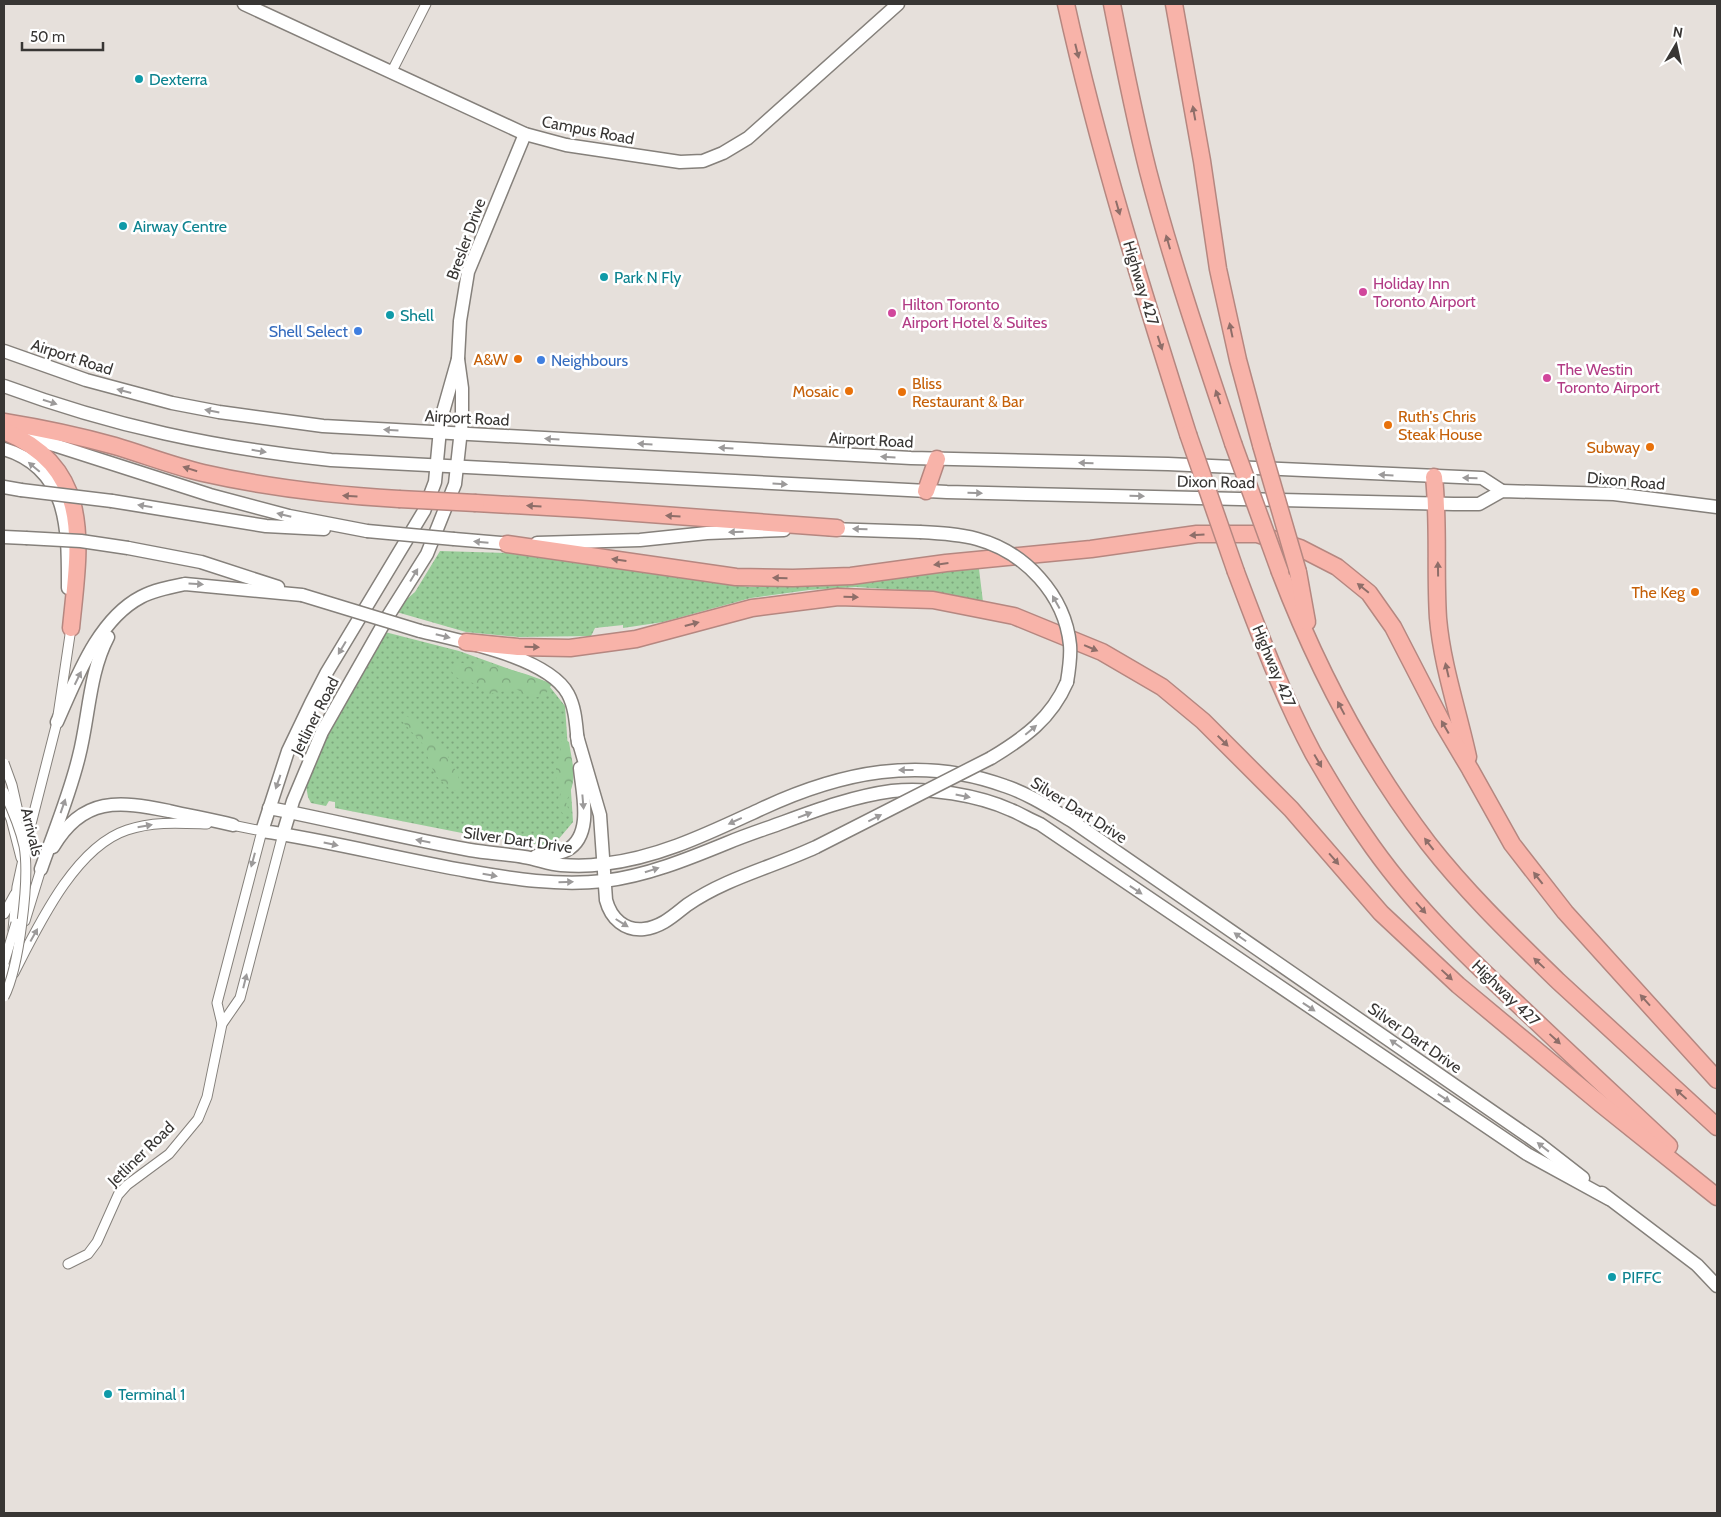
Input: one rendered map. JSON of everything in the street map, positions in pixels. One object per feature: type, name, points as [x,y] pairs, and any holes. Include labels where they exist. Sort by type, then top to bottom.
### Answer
[{"type":"highway","name":"Highway 427","points":[[1066,4],[1104,156],[1188,434],[1236,572],[1277,674],[1312,752],[1365,838],[1393,875],[1444,933],[1717,1191]]},
{"type":"highway","points":[[1112,4],[1128,86],[1148,172],[1187,305],[1233,443],[1280,572],[1314,656],[1374,765],[1429,844],[1463,885],[1513,938],[1717,1127]]},
{"type":"highway","points":[[1174,4],[1202,161],[1218,269],[1238,360],[1298,572],[1314,656]]},
{"type":"highway","points":[[4,423],[67,434],[200,472],[263,486],[326,494],[582,509],[837,528]]},
{"type":"highway","points":[[4,430],[18,437],[46,457],[64,482],[72,500],[77,520],[78,537],[71,628]]},
{"type":"highway","points":[[926,491],[937,459]]},
{"type":"highway","points":[[1434,477],[1437,504],[1438,618],[1445,661],[1470,769]]},
{"type":"highway","points":[[507,544],[736,577],[793,578],[851,576],[946,563],[1091,550],[1197,534],[1257,534],[1300,548],[1329,563],[1369,593],[1393,627],[1442,722],[1512,844],[1566,912],[1717,1080]]},
{"type":"highway","points":[[466,642],[518,647],[570,648],[636,639],[752,608],[838,597],[933,600],[1014,616],[1102,652],[1162,687],[1203,721],[1291,809],[1381,913],[1458,985],[1601,1104],[1717,1197]]},
{"type":"street","name":"Campus Road","points":[[244,4],[525,134],[566,145],[680,162],[703,162],[748,138],[898,4]]},
{"type":"street","points":[[391,73],[426,4]]},
{"type":"street","name":"Bresler Drive","points":[[461,434],[462,388],[458,359],[460,321],[468,272],[525,134]]},
{"type":"street","name":"Airport Road","points":[[4,351],[86,380],[155,399],[218,412],[323,426],[937,459]]},
{"type":"street","name":"Bresler Drive","points":[[440,433],[447,393],[458,359]]},
{"type":"street","points":[[4,386],[110,421],[196,441],[272,454],[436,466],[926,491]]},
{"type":"street","points":[[4,423],[50,444]]},
{"type":"street","points":[[4,430],[210,495],[289,516],[367,531]]},
{"type":"street","name":"Jetliner Road","points":[[222,1024],[217,1003],[262,831],[288,752],[327,672],[424,511],[435,482],[440,433]]},
{"type":"street","name":"Jetliner Road","points":[[68,1264],[88,1254],[97,1242],[118,1195],[127,1185],[169,1154],[198,1119],[207,1097],[222,1024],[240,998],[289,812],[322,732],[388,616],[427,554],[455,484],[461,434]]},
{"type":"street","points":[[4,449],[36,466],[56,491],[60,501],[68,531],[68,589],[71,628],[57,722],[17,887],[14,897],[4,914]]},
{"type":"street","name":"Dixon Road","points":[[937,459],[1168,464],[1482,478],[1502,491]]},
{"type":"street","points":[[4,487],[112,501],[284,528],[367,531],[507,544],[640,540],[707,533],[837,528],[952,534],[978,539],[1001,548],[1024,563],[1042,581],[1056,601],[1065,620],[1070,644],[1067,682],[1059,700],[1047,716],[1030,732],[991,758],[816,847],[726,883],[700,897],[664,922],[645,929],[638,930],[625,926],[614,918],[608,907],[600,815],[577,736]]},
{"type":"street","name":"Dixon Road","points":[[926,491],[1437,504],[1479,504],[1502,491],[1614,494],[1717,507]]},
{"type":"street","points":[[4,537],[80,541],[201,562],[420,631],[519,658],[557,679],[569,695],[574,706],[584,815],[580,834],[569,850],[558,854],[525,857]]},
{"type":"street","points":[[57,722],[101,634],[113,618],[127,606],[153,592],[185,584],[302,595]]},
{"type":"street","points":[[18,953],[28,910],[77,765],[99,658],[115,622],[127,606]]},
{"type":"street","points":[[301,723],[322,732]]},
{"type":"street","points":[[4,763],[16,802],[21,833],[22,863],[17,919],[4,963]]},
{"type":"street","name":"Silver Dart Drive","points":[[269,808],[471,850],[525,857],[560,865],[604,864],[668,849],[826,783],[872,772],[898,770],[954,772],[1006,786],[1072,821],[1538,1143],[1697,1265],[1717,1286]]},
{"type":"street","name":"Silver Dart Drive","points":[[262,831],[511,879],[563,883],[605,881],[631,876],[695,856],[818,810],[865,796],[909,790],[945,793],[989,802],[1040,824],[1527,1154],[1609,1199]]},
{"type":"street","name":"Arrivals","points":[[4,792],[17,825],[24,853],[24,896],[18,953],[4,994]]},
{"type":"street","points":[[4,803],[18,841],[22,863]]},
{"type":"street","points":[[41,869],[66,829],[76,819],[107,805],[140,805],[262,831]]},
{"type":"street","points":[[4,994],[34,935],[70,876],[92,850],[108,838],[126,830],[155,824],[178,822],[233,825]]},
{"type":"street","points":[[4,994],[17,887]]},
{"type":"street","points":[[1269,980],[1280,965]]},
{"type":"green space","points":[[440,551],[507,553],[750,587],[829,586],[975,568],[979,569],[983,602],[917,591],[856,587],[809,590],[751,598],[663,622],[623,628],[623,625],[595,628],[591,636],[519,637],[466,632],[393,611],[415,592]]},
{"type":"green space","points":[[381,631],[459,651],[546,682],[565,706],[572,806],[573,822],[557,841],[542,845],[462,833],[335,808],[335,802],[329,801],[326,806],[311,803],[306,786],[316,759]]},
{"type":"green space","points":[[460,663],[507,669],[552,684],[545,695],[533,698],[516,689],[489,694],[479,685],[455,677],[450,668]]},
{"type":"green space","points":[[405,716],[417,720],[446,753],[458,775],[460,789],[452,791],[435,775],[422,743],[400,719]]},
{"type":"green space","points":[[564,739],[569,742],[574,773],[570,794],[566,802],[570,814],[565,817],[556,803],[562,790],[556,777],[556,765],[561,742]]},
{"type":"place","name":"Dexterra","points":[[139,79]]},
{"type":"place","name":"Airway Centre","points":[[123,226]]},
{"type":"place","name":"Park N Fly","points":[[604,277]]},
{"type":"place","name":"Holiday Inn Toronto Airport","points":[[1363,292]]},
{"type":"place","name":"Hilton Toronto Airport Hotel & Suites","points":[[892,313]]},
{"type":"place","name":"Shell","points":[[390,315]]},
{"type":"place","name":"Shell Select","points":[[358,331]]},
{"type":"place","name":"A&W","points":[[518,359]]},
{"type":"place","name":"Neighbours","points":[[541,360]]},
{"type":"place","name":"The Westin Toronto Airport","points":[[1547,378]]},
{"type":"place","name":"Mosaic","points":[[849,391]]},
{"type":"place","name":"Bliss Restaurant & Bar","points":[[902,392]]},
{"type":"place","name":"Ruth's Chris Steak House","points":[[1388,425]]},
{"type":"place","name":"Subway","points":[[1650,447]]},
{"type":"place","name":"The Keg","points":[[1695,592]]},
{"type":"place","name":"PIFFC","points":[[1612,1277]]},
{"type":"place","name":"Terminal 1","points":[[108,1394]]}]
